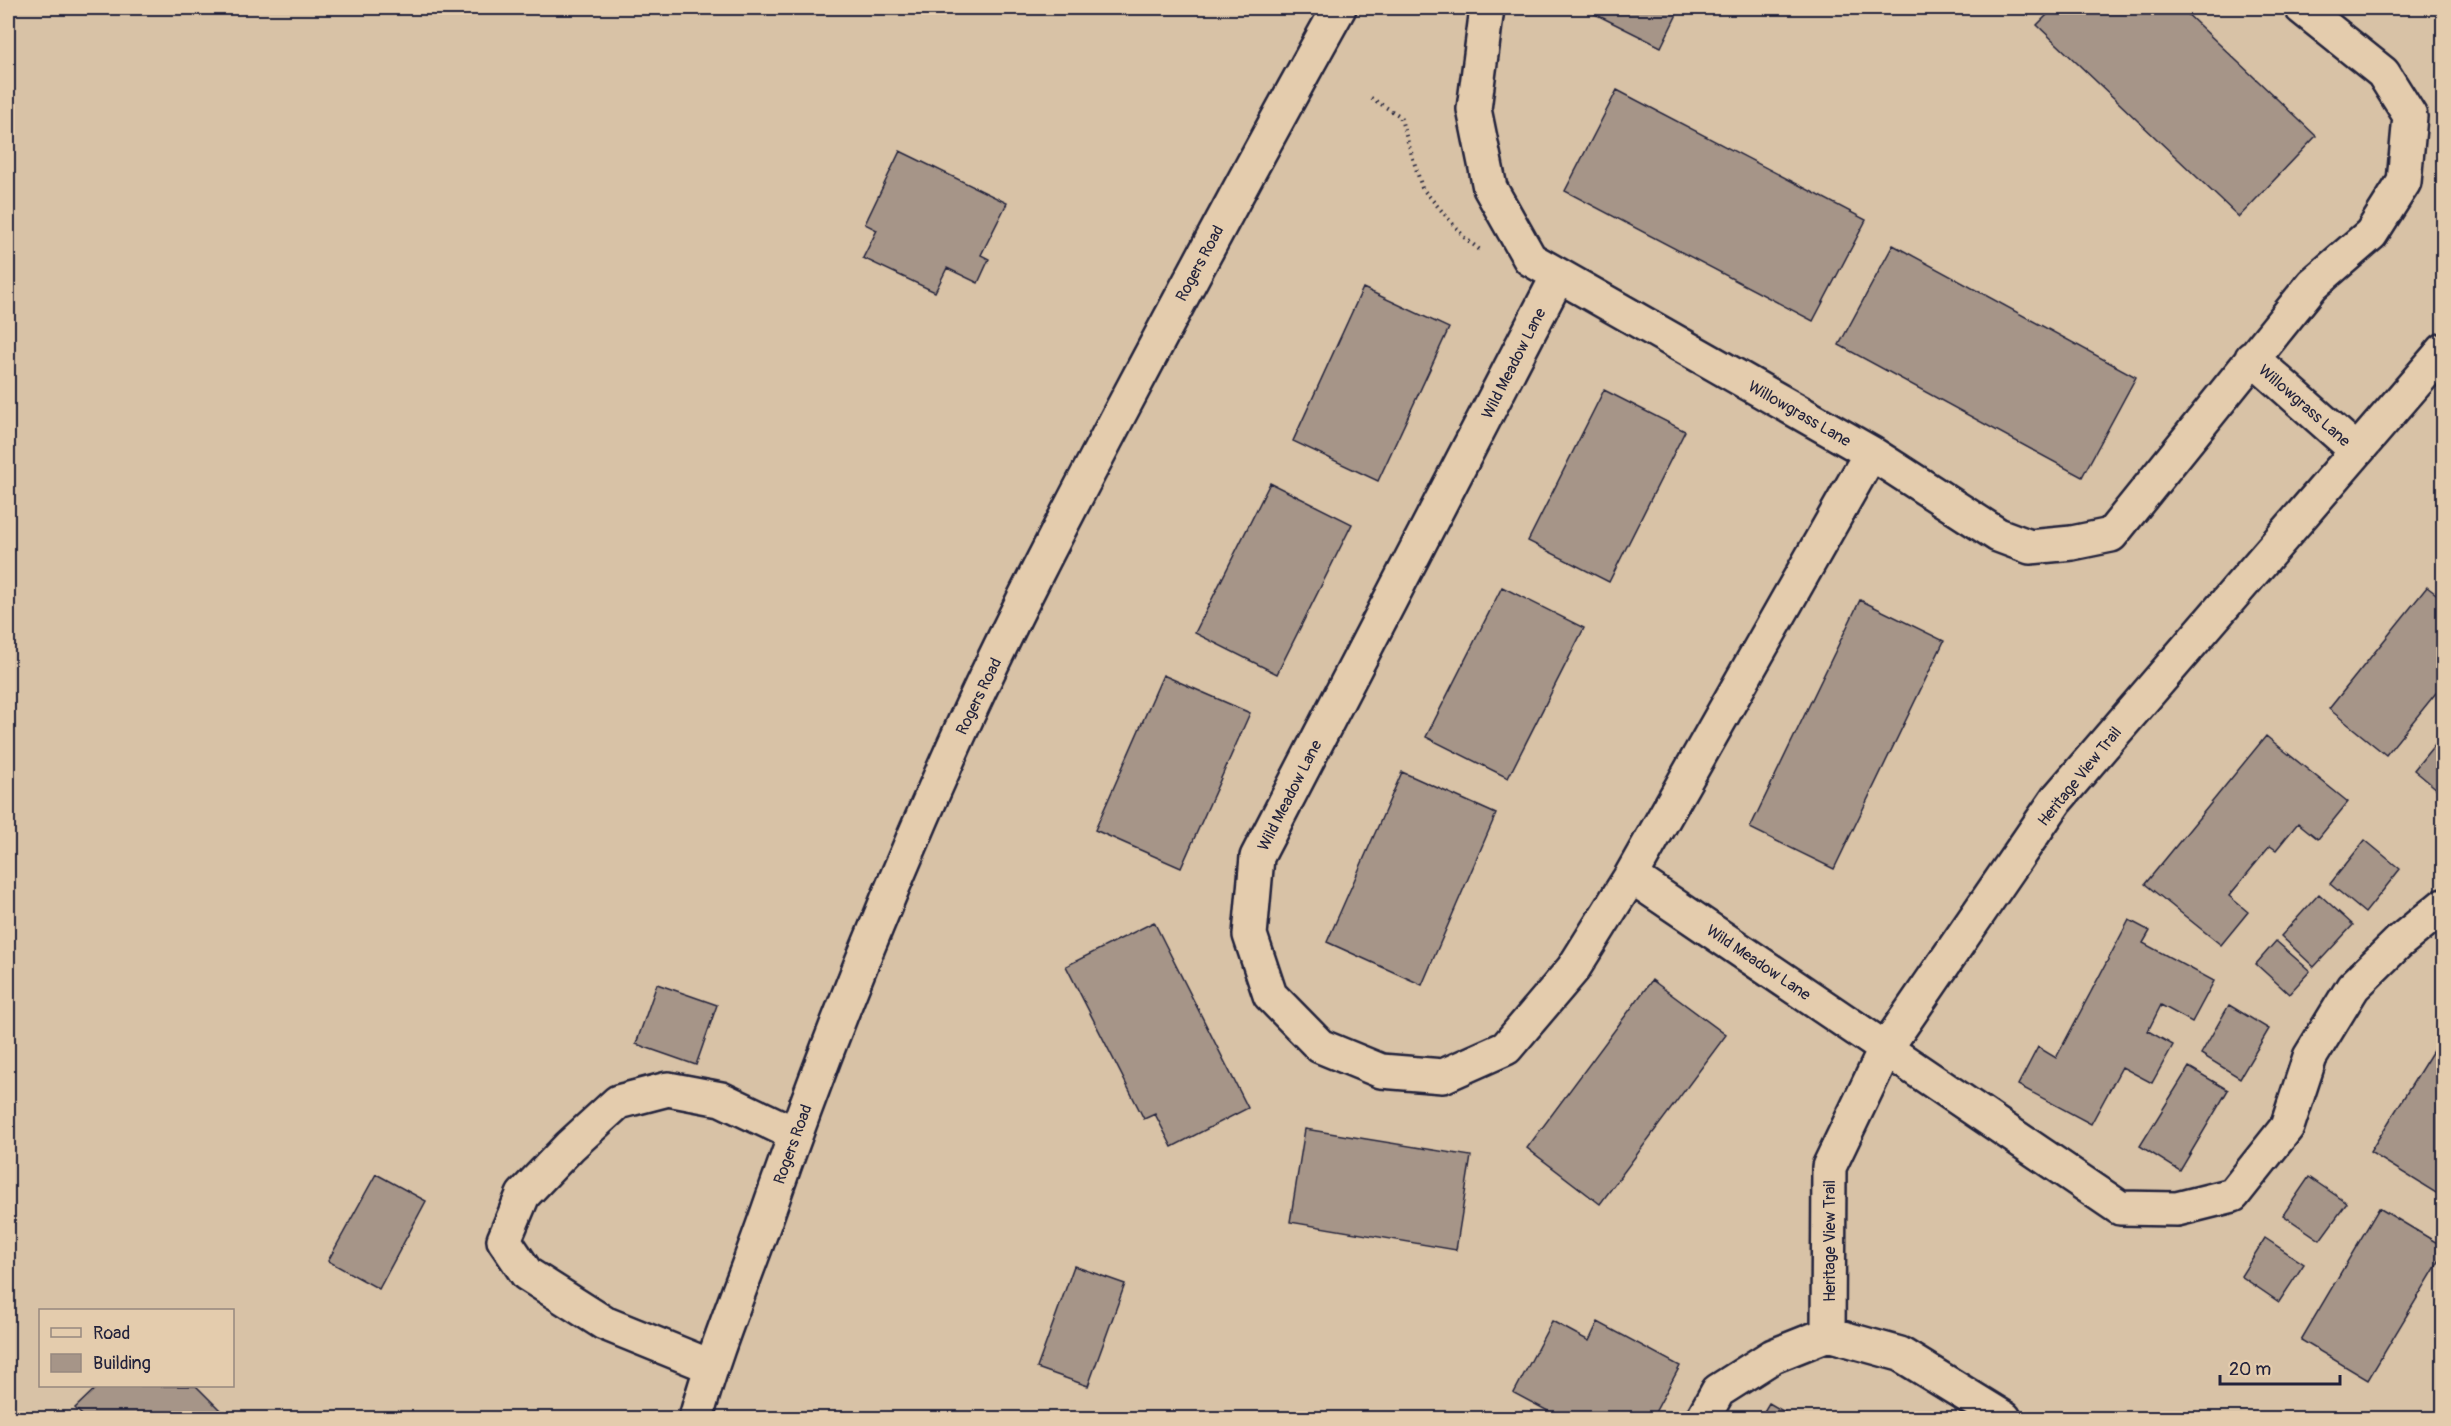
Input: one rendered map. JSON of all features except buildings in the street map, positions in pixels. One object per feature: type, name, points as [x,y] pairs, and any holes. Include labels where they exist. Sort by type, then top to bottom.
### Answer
[{"type":"street","name":"Rogers Road","points":[[696,1419],[710,1366],[744,1280],[795,1134],[871,941],[967,719],[1068,513],[1223,217],[1339,8]]},
{"type":"street","points":[[1487,8],[1474,109],[1490,188],[1530,260]]},
{"type":"street","name":"Willowgrass Lane","points":[[1530,260],[1871,453],[1998,535],[2031,547],[2111,535],[2313,284],[2371,234],[2404,182],[2410,116],[2382,73],[2302,8]]},
{"type":"street","name":"Wild Meadow Lane","points":[[1558,276],[1257,857],[1250,935],[1270,995],[1320,1046],[1381,1071],[1443,1076],[1506,1048],[1573,969],[1631,876],[1871,453]]},
{"type":"street","name":"Heritage View Trail","points":[[1828,1334],[1829,1167],[1886,1048],[2057,799],[2444,350]]},
{"type":"street","name":"Willowgrass Lane","points":[[2252,358],[2357,451]]},
{"type":"street","name":"Wild Meadow Lane","points":[[1631,876],[2120,1208],[2177,1209],[2233,1195],[2286,1127],[2310,1057],[2353,987],[2399,942],[2444,905]]},
{"type":"street","points":[[710,1366],[604,1323],[527,1274],[504,1240],[523,1195],[570,1146],[618,1102],[668,1089],[721,1099],[795,1134]]},
{"type":"street","points":[[1703,1419],[1718,1391],[1773,1356],[1828,1334],[1900,1353],[2004,1419]]},
{"type":"path","points":[[1371,98],[1400,116],[1422,188],[1464,238],[1501,264],[1530,260]]}]
